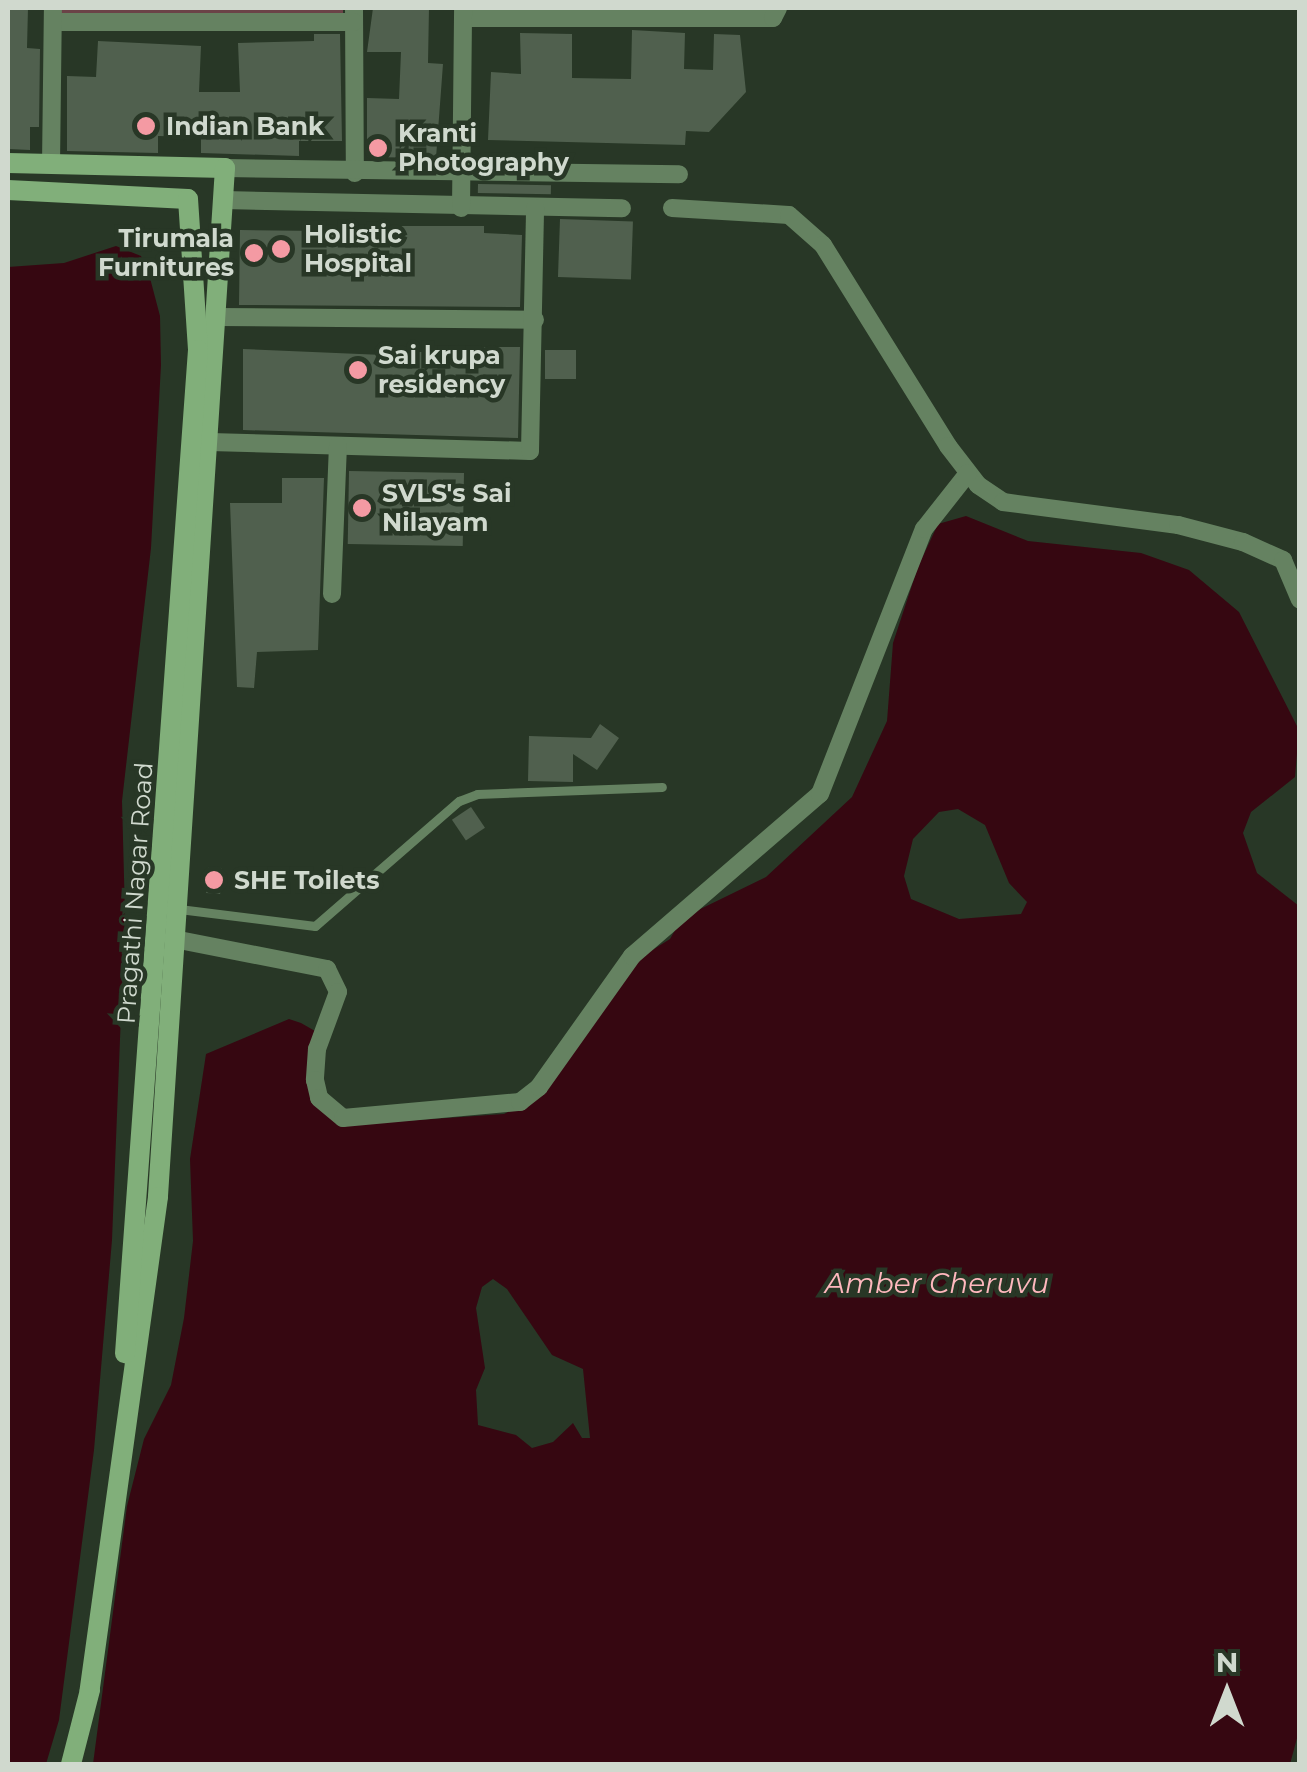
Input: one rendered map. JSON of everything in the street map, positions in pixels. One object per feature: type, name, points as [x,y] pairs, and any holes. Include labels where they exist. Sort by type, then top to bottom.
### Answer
[{"type":"main road","points":[[8,163],[225,168]]},
{"type":"main road","name":"Pragathi Nagar Road","points":[[58,1764],[72,1720],[126,1352],[140,1195],[198,350],[188,199],[190,168]]},
{"type":"main road","name":"Pragathi Nagar Road","points":[[71,1764],[90,1690],[141,1332],[210,442],[225,168]]},
{"type":"main road","points":[[8,190],[224,200]]},
{"type":"street","points":[[461,208],[463,13],[773,18],[778,8]]},
{"type":"street","points":[[51,164],[53,15],[354,15],[356,172]]},
{"type":"street","points":[[225,168],[679,174]]},
{"type":"street","points":[[224,200],[461,208],[622,208]]},
{"type":"street","points":[[210,442],[530,452],[535,208]]},
{"type":"street","points":[[672,208],[790,214],[824,245],[968,472],[1003,502],[1030,510],[1178,525],[1243,542],[1283,560],[1300,600]]},
{"type":"street","points":[[216,317],[535,320]]},
{"type":"street","points":[[332,594],[338,446]]},
{"type":"street","points":[[174,939],[327,969],[338,992],[317,1050],[315,1080],[319,1098],[343,1118],[520,1102],[539,1088],[632,956],[820,794],[924,529],[968,472]]},
{"type":"lane","points":[[176,909],[316,926],[459,800],[477,794],[662,787]]},
{"type":"shaded area","points":[[59,8],[343,8],[343,17],[59,15]]},
{"type":"water","points":[[116,246],[141,256],[150,278],[160,316],[161,365],[151,548],[122,801],[125,914],[112,1240],[94,1450],[59,1720],[46,1764],[8,1764],[8,267],[64,263]]},
{"type":"water","name":"Amber Cheruvu","points":[[966,516],[1028,541],[1141,553],[1189,570],[1239,612],[1299,730],[1295,777],[1251,812],[1243,833],[1257,873],[1299,906],[1300,1727],[1290,1764],[93,1764],[127,1506],[144,1439],[171,1385],[184,1318],[193,1241],[190,1159],[206,1054],[289,1019],[301,1023],[315,1031],[307,1064],[316,1104],[375,1123],[504,1114],[539,1096],[635,961],[670,939],[682,918],[766,877],[852,797],[887,721],[893,643],[918,567],[938,524]],"holes":[[[958,809],[985,825],[1009,883],[1027,902],[1021,914],[959,919],[911,899],[904,876],[913,839],[939,812]],[[493,1279],[507,1289],[552,1355],[583,1369],[590,1438],[582,1438],[573,1423],[553,1442],[532,1448],[516,1435],[478,1425],[476,1390],[485,1368],[476,1308],[482,1287]]]},
{"type":"building","points":[[8,8],[28,8],[27,48],[40,49],[39,127],[30,127],[30,150],[8,149]]},
{"type":"building","points":[[373,8],[429,8],[428,63],[443,64],[436,158],[367,157],[367,98],[399,99],[401,52],[367,52]]},
{"type":"building","points":[[632,30],[685,33],[684,69],[713,70],[714,34],[740,35],[746,92],[709,132],[686,131],[685,145],[488,140],[491,72],[521,74],[520,33],[572,34],[572,78],[631,79]]},
{"type":"building","points":[[314,34],[340,34],[342,141],[299,141],[299,156],[201,153],[201,137],[158,136],[158,153],[67,151],[67,76],[96,77],[98,41],[201,46],[199,92],[240,92],[238,43],[314,41]]},
{"type":"building","points":[[478,184],[551,185],[551,194],[478,193]]},
{"type":"building","points":[[560,219],[633,222],[631,280],[558,277]]},
{"type":"building","points":[[320,226],[484,226],[484,233],[522,235],[520,307],[239,305],[240,230],[320,231]]},
{"type":"building","points":[[520,347],[518,438],[243,430],[243,349],[383,355]]},
{"type":"building","points":[[545,350],[576,350],[576,379],[545,379]]},
{"type":"building","points":[[349,471],[464,473],[463,546],[348,544]]},
{"type":"building","points":[[282,478],[324,478],[318,650],[257,652],[254,688],[237,687],[230,503],[282,503]]},
{"type":"building","points":[[600,724],[619,738],[597,770],[573,754],[573,782],[528,781],[529,736],[591,738]]},
{"type":"building","points":[[471,807],[485,828],[466,841],[452,820]]},
{"type":"building","name":"SHE Toilets","points":[[208,867],[222,868],[220,894],[206,893]]},
{"type":"place","name":"Indian Bank","points":[[146,126]]},
{"type":"place","name":"Kranti Photography","points":[[378,148]]},
{"type":"place","name":"Holistic Hospital","points":[[281,249]]},
{"type":"place","name":"Tirumala Furnitures","points":[[254,253]]},
{"type":"place","name":"Sai krupa residency","points":[[358,370]]},
{"type":"place","name":"SVLS's Sai Nilayam","points":[[362,508]]},
{"type":"place","name":"SHE Toilets","points":[[214,880]]}]
